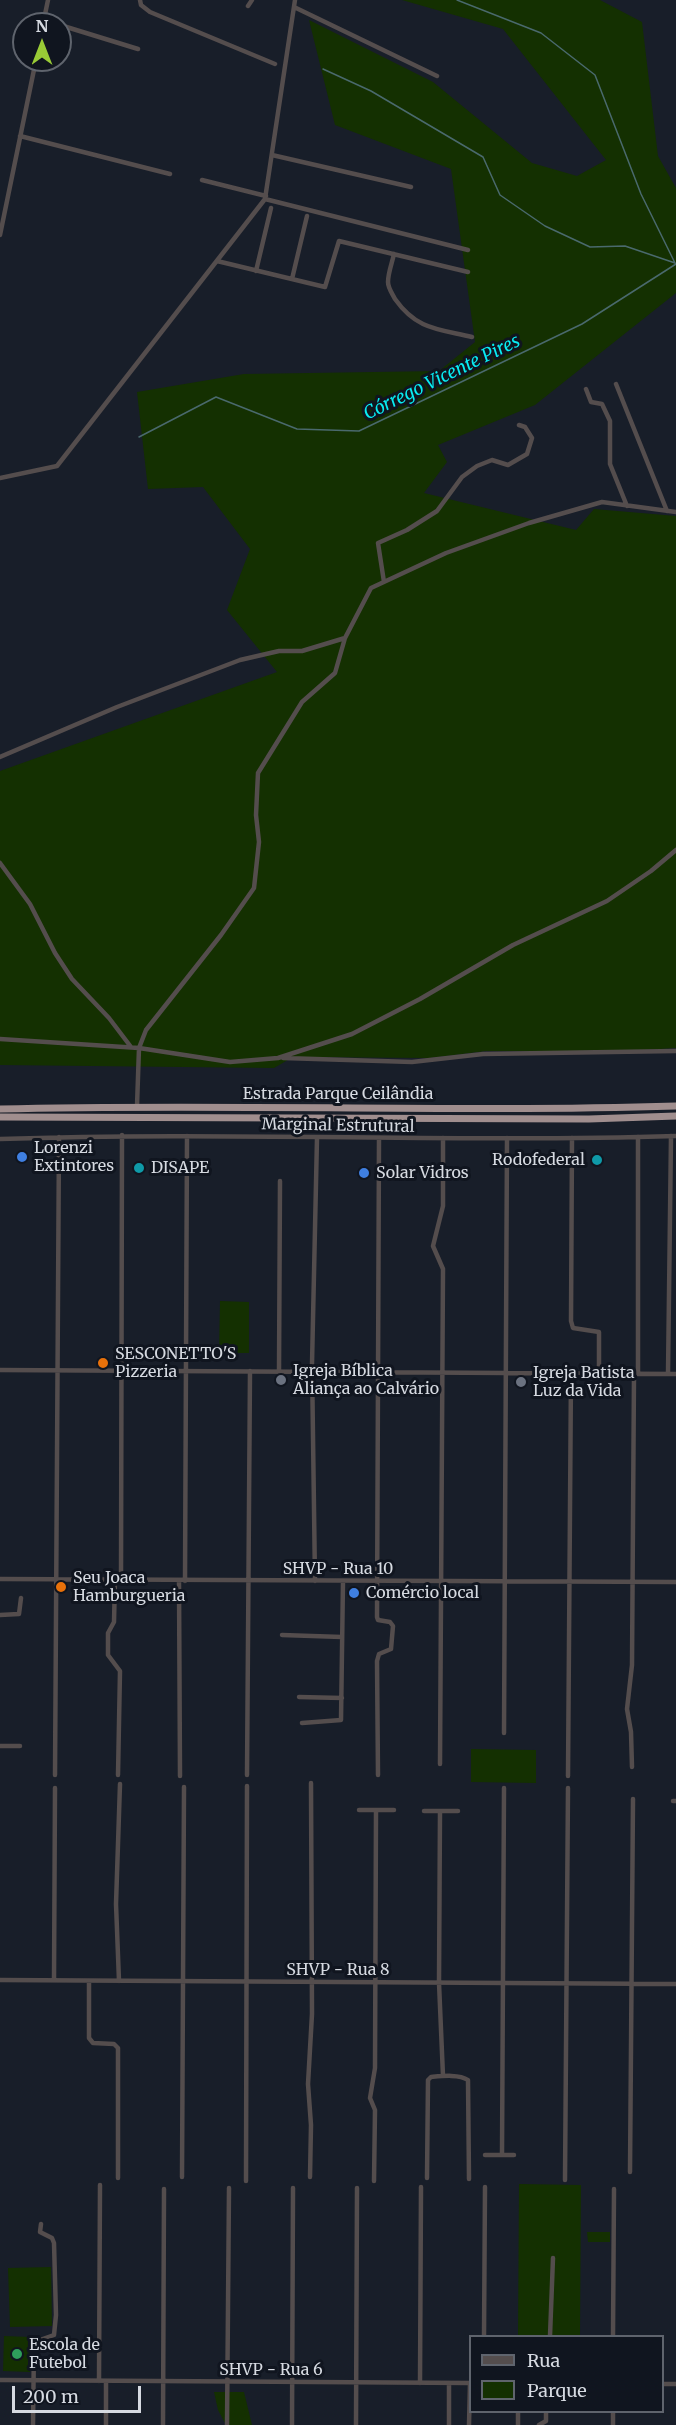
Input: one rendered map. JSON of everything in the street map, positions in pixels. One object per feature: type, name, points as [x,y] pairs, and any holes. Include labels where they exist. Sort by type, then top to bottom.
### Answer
[{"type":"highway","name":"Estrada Parque Ceilândia","points":[[0,1109],[137,1106],[578,1109],[676,1106]]},
{"type":"highway","name":"Estrada Parque Ceilândia","points":[[0,1117],[589,1119],[676,1116]]},
{"type":"street","points":[[140,0],[141,5],[150,12],[275,64]]},
{"type":"street","points":[[248,6],[252,0]]},
{"type":"street","points":[[0,478],[57,466],[265,198],[295,0]]},
{"type":"street","points":[[294,6],[438,76]]},
{"type":"street","points":[[72,28],[138,49]]},
{"type":"street","points":[[0,235],[33,72]]},
{"type":"street","points":[[20,136],[170,174]]},
{"type":"street","points":[[272,155],[411,187]]},
{"type":"street","points":[[202,180],[468,250]]},
{"type":"street","points":[[256,271],[271,208]]},
{"type":"street","points":[[292,279],[307,216]]},
{"type":"street","points":[[217,261],[325,287],[339,241],[468,272]]},
{"type":"street","points":[[394,254],[387,281],[389,290],[407,314],[427,326],[472,337]]},
{"type":"street","points":[[616,384],[667,511]]},
{"type":"street","points":[[585,389],[591,402],[603,404],[608,415],[610,464],[627,506]]},
{"type":"street","points":[[384,582],[378,543],[407,530],[437,511],[462,477],[477,466],[492,460],[508,465],[527,454],[532,438],[525,427],[519,425]]},
{"type":"street","points":[[137,1106],[139,1048],[146,1030],[221,935],[254,888],[259,842],[256,815],[258,773],[302,702],[335,673],[345,638],[369,589],[446,553],[529,523],[602,502],[676,512]]},
{"type":"street","points":[[0,757],[117,707],[240,660],[279,651],[302,651],[345,638]]},
{"type":"street","points":[[278,1058],[352,1034],[420,999],[513,945],[607,901],[651,871],[676,850]]},
{"type":"street","points":[[0,863],[30,904],[55,953],[72,979],[109,1018],[131,1047]]},
{"type":"street","points":[[0,1039],[131,1047],[230,1062],[278,1058],[412,1062],[483,1054],[676,1051]]},
{"type":"street","points":[[121,1580],[122,1135]]},
{"type":"street","name":"Marginal Estrutural","points":[[0,1139],[122,1135],[317,1138],[673,1136]]},
{"type":"street","points":[[180,1776],[187,1136]]},
{"type":"street","points":[[668,1374],[673,1136]]},
{"type":"street","points":[[55,1775],[59,1137]]},
{"type":"street","points":[[632,1767],[631,1732],[627,1709],[632,1665],[638,1137]]},
{"type":"street","points":[[315,1581],[313,1372],[317,1138]]},
{"type":"street","points":[[378,1775],[377,1661],[379,1654],[392,1649],[393,1626],[390,1622],[378,1618],[379,1138]]},
{"type":"street","points":[[440,1764],[442,1269],[433,1246],[443,1211],[443,1138]]},
{"type":"street","points":[[504,1733],[507,1138]]},
{"type":"street","points":[[572,1138],[571,1321],[573,1328],[599,1332],[599,1374]]},
{"type":"street","points":[[279,1371],[280,1181]]},
{"type":"street","points":[[668,1318],[676,1318]]},
{"type":"street","points":[[0,1370],[676,1374]]},
{"type":"street","points":[[247,1775],[249,1371]]},
{"type":"street","points":[[568,1776],[571,1374]]},
{"type":"street","name":"SHVP - Rua 10","points":[[0,1580],[676,1582]]},
{"type":"street","points":[[115,1580],[114,1618],[108,1633],[108,1655],[120,1671],[118,1775]]},
{"type":"street","points":[[302,1723],[339,1722],[342,1698],[343,1581]]},
{"type":"street","points":[[0,1615],[19,1614],[21,1598]]},
{"type":"street","points":[[282,1635],[342,1637]]},
{"type":"street","points":[[298,1697],[342,1698]]},
{"type":"street","points":[[0,1746],[20,1746]]},
{"type":"street","points":[[310,2177],[311,2125],[308,2084],[312,1983],[311,1783]]},
{"type":"street","points":[[119,1981],[116,1904],[120,1784]]},
{"type":"street","points":[[246,2181],[247,1786]]},
{"type":"street","points":[[182,2177],[184,1787]]},
{"type":"street","points":[[54,1980],[55,1788]]},
{"type":"street","points":[[502,2154],[504,1788]]},
{"type":"street","points":[[566,2180],[568,1788]]},
{"type":"street","points":[[630,2172],[633,1799]]},
{"type":"street","points":[[359,1810],[394,1810]]},
{"type":"street","points":[[374,2181],[375,2110],[370,2098],[375,2068],[376,1810]]},
{"type":"street","points":[[424,1811],[458,1811]]},
{"type":"street","points":[[440,1811],[439,1983],[443,2076]]},
{"type":"street","name":"SHVP - Rua 8","points":[[0,1980],[676,1984]]},
{"type":"street","points":[[89,1981],[89,2038],[93,2043],[114,2044],[118,2048],[118,2178]]},
{"type":"street","points":[[428,2178],[428,2080],[431,2077],[443,2076],[462,2077],[468,2080],[469,2179]]},
{"type":"street","points":[[485,2155],[514,2155]]},
{"type":"street","points":[[99,2381],[100,2185]]},
{"type":"street","points":[[420,2383],[421,2187]]},
{"type":"street","points":[[484,2335],[485,2187]]},
{"type":"street","points":[[228,2425],[229,2188]]},
{"type":"street","points":[[292,2425],[293,2188]]},
{"type":"street","points":[[356,2425],[357,2188]]},
{"type":"street","points":[[163,2425],[164,2189]]},
{"type":"street","points":[[613,2335],[614,2189]]},
{"type":"street","points":[[33,2425],[34,2345],[37,2341],[52,2337],[56,2315],[54,2241],[40,2232],[41,2224]]},
{"type":"street","points":[[550,2335],[553,2258]]},
{"type":"street","name":"SHVP - Rua 6","points":[[0,2380],[469,2383]]},
{"type":"street","points":[[106,2381],[106,2425]]},
{"type":"street","points":[[448,2383],[450,2425]]},
{"type":"street","points":[[546,2413],[546,2421]]},
{"type":"street","points":[[538,2425],[546,2421]]},
{"type":"street","points":[[546,2421],[552,2425]]},
{"type":"green space","points":[[402,0],[600,0],[642,22],[658,156],[676,188],[676,293],[535,405],[438,445],[447,462],[424,493],[576,530],[594,509],[676,516],[676,1048],[628,1051],[486,1051],[430,1058],[293,1057],[274,1068],[0,1065],[0,771],[277,672],[227,610],[250,549],[203,487],[148,489],[137,392],[244,374],[439,371],[475,342],[451,169],[335,125],[309,20],[433,82],[532,163],[577,176],[606,160],[503,29]]},
{"type":"green space","points":[[220,1301],[249,1302],[249,1353],[219,1353]]},
{"type":"green space","points":[[471,1749],[536,1750],[536,1783],[471,1782]]},
{"type":"green space","points":[[519,2184],[581,2185],[580,2335],[518,2335]]},
{"type":"green space","points":[[587,2232],[610,2232],[610,2242],[588,2242]]},
{"type":"green space","points":[[51,2267],[52,2326],[10,2327],[8,2268]]},
{"type":"green space","name":"Escola de Futebol","points":[[4,2336],[31,2337],[30,2372],[3,2371]]},
{"type":"green space","points":[[214,2392],[244,2392],[252,2425],[226,2425],[218,2410]]},
{"type":"waterway","points":[[457,0],[541,33],[595,75],[641,194],[675,263]]},
{"type":"waterway","points":[[323,69],[371,91],[483,157],[500,195],[545,226],[590,247],[625,246],[675,263]]},
{"type":"waterway","name":"Córrego Vicente Pires","points":[[139,437],[216,397],[297,429],[359,431],[582,324],[676,264]]},
{"type":"place","name":"Lorenzi Extintores","points":[[22,1157]]},
{"type":"place","name":"Rodofederal","points":[[597,1160]]},
{"type":"place","name":"DISAPE","points":[[139,1168]]},
{"type":"place","name":"Solar Vidros","points":[[364,1173]]},
{"type":"place","name":"SESCONETTO'S Pizzeria","points":[[103,1363]]},
{"type":"place","name":"Igreja Bíblica Aliança ao Calvário","points":[[281,1380]]},
{"type":"place","name":"Igreja Batista Luz da Vida","points":[[521,1382]]},
{"type":"place","name":"Seu Joaca Hamburgueria","points":[[61,1587]]},
{"type":"place","name":"Comércio local","points":[[354,1593]]},
{"type":"place","name":"Escola de Futebol","points":[[17,2354]]}]
